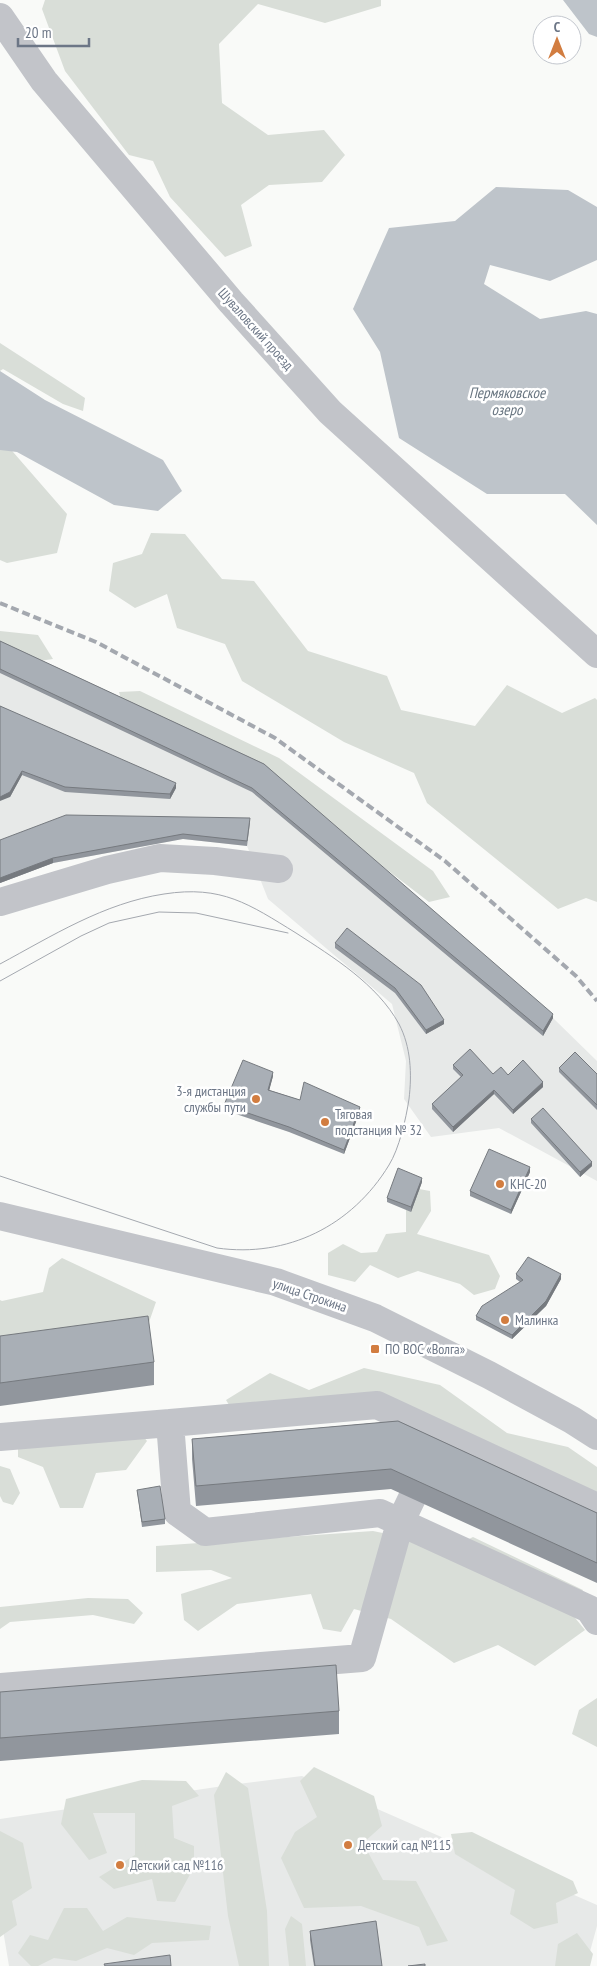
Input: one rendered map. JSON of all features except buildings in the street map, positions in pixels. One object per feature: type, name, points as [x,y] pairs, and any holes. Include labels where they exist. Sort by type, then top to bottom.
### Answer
[{"type":"street","name":"Шуваловский проезд","points":[[0,17],[44,81],[231,302],[330,412],[597,654]]},
{"type":"street","points":[[0,902],[107,870],[160,858],[279,869]]},
{"type":"street","name":"улица Строкина","points":[[0,1216],[276,1282],[375,1318],[498,1380],[572,1420],[597,1436]]},
{"type":"street","points":[[0,1437],[377,1405],[436,1446],[597,1507]]},
{"type":"street","points":[[170,1423],[177,1512],[205,1532],[380,1513],[589,1609],[597,1620]]},
{"type":"street","points":[[0,1687],[362,1658],[400,1523],[412,1498]]},
{"type":"shaded area","points":[[45,0],[381,0],[381,6],[325,23],[258,4],[219,44],[222,103],[268,135],[324,130],[345,155],[322,182],[269,185],[241,205],[252,246],[225,257],[170,197],[153,161],[129,155],[65,71],[42,9]]},
{"type":"shaded area","points":[[0,343],[85,398],[83,411],[63,404],[3,369],[0,371]]},
{"type":"shaded area","points":[[0,437],[67,514],[57,553],[7,563],[0,560]]},
{"type":"shaded area","points":[[151,533],[185,534],[222,579],[254,581],[308,651],[387,676],[401,710],[475,726],[507,685],[562,713],[595,698],[597,700],[597,902],[586,898],[558,909],[427,803],[414,773],[344,742],[242,681],[225,644],[177,628],[167,594],[135,608],[109,591],[113,563],[142,554]]},
{"type":"shaded area","points":[[0,631],[38,635],[53,659],[25,663],[0,650]]},
{"type":"shaded area","points":[[0,646],[264,769],[553,1018],[597,1061],[597,1181],[499,1128],[431,1137],[404,1099],[406,1061],[392,1004],[268,899],[247,846],[183,839],[53,863],[0,883]]},
{"type":"shaded area","points":[[140,691],[279,758],[433,871],[450,897],[429,902],[260,772],[124,710],[119,692]]},
{"type":"shaded area","points":[[419,1189],[430,1191],[431,1211],[417,1234],[489,1255],[500,1276],[495,1289],[474,1295],[460,1284],[418,1271],[398,1278],[370,1265],[355,1282],[328,1275],[328,1253],[343,1244],[361,1253],[377,1252],[386,1234],[406,1232],[406,1201]]},
{"type":"shaded area","points":[[62,1258],[156,1302],[147,1328],[2,1340],[0,1335],[0,1300],[43,1292],[49,1268]]},
{"type":"shaded area","points":[[364,1368],[440,1385],[507,1433],[568,1447],[597,1467],[597,1495],[416,1410],[234,1413],[226,1400],[270,1373],[309,1390]]},
{"type":"shaded area","points":[[126,1415],[147,1441],[126,1470],[96,1473],[83,1508],[60,1508],[43,1467],[18,1457],[18,1447]]},
{"type":"shaded area","points":[[0,1466],[10,1469],[20,1493],[13,1505],[3,1502],[0,1496]]},
{"type":"shaded area","points":[[373,1531],[407,1538],[443,1552],[473,1537],[583,1590],[571,1613],[585,1630],[535,1666],[498,1645],[454,1663],[391,1619],[354,1609],[341,1632],[323,1629],[311,1594],[237,1604],[198,1631],[184,1620],[181,1594],[232,1578],[211,1570],[156,1572],[156,1546]]},
{"type":"shaded area","points":[[88,1598],[128,1599],[143,1613],[134,1624],[93,1615],[10,1622],[0,1629],[0,1607]]},
{"type":"shaded area","points":[[597,1698],[597,1747],[572,1734],[579,1710]]},
{"type":"shaded area","points":[[314,1767],[374,1796],[382,1826],[363,1843],[383,1880],[416,1881],[448,1941],[427,1946],[419,1927],[361,1906],[304,1908],[281,1858],[295,1832],[317,1817],[300,1781]]},
{"type":"shaded area","points":[[226,1772],[248,1788],[267,1911],[269,1966],[239,1966],[228,1916],[214,1795]]},
{"type":"shaded area","points":[[302,1776],[597,1905],[597,1926],[586,1966],[9,1966],[0,1912],[0,1819]]},
{"type":"shaded area","points":[[142,1780],[186,1781],[199,1796],[172,1806],[174,1838],[194,1846],[194,1867],[175,1902],[157,1901],[152,1879],[114,1889],[99,1877],[135,1855],[135,1813],[93,1813],[107,1853],[89,1860],[61,1824],[66,1799]]},
{"type":"shaded area","points":[[0,1831],[23,1843],[32,1888],[12,1901],[17,1925],[0,1937]]},
{"type":"shaded area","points":[[472,1832],[573,1881],[578,1893],[556,1903],[558,1923],[534,1929],[510,1914],[515,1890],[455,1854],[451,1834]]},
{"type":"shaded area","points":[[64,1908],[87,1908],[103,1931],[127,1917],[211,1926],[209,1940],[152,1943],[134,1955],[107,1948],[76,1961],[54,1958],[38,1966],[31,1966],[18,1953],[30,1935],[48,1940]]},
{"type":"shaded area","points":[[291,1916],[302,1924],[306,1966],[289,1966],[285,1929]]},
{"type":"shaded area","points":[[577,1933],[593,1954],[590,1966],[555,1966],[558,1944]]},
{"type":"water","points":[[563,0],[597,0],[597,37],[589,34],[582,25],[582,15],[574,15]]},
{"type":"water","name":"Пермяковское озеро","points":[[496,187],[568,190],[597,207],[597,260],[550,281],[490,265],[484,284],[540,319],[586,311],[597,314],[597,525],[565,494],[487,494],[399,438],[380,352],[353,309],[389,228],[455,221]]},
{"type":"water","points":[[0,371],[45,400],[163,460],[182,491],[158,511],[114,505],[17,452],[0,450]]},
{"type":"tram line","points":[[0,964],[79,922],[142,898],[184,892],[202,892],[219,895],[234,899],[264,913],[339,962],[366,984],[379,996],[399,1024],[406,1042],[410,1061],[408,1107],[399,1142],[389,1165],[374,1186],[337,1221],[315,1233],[292,1242],[268,1248],[243,1250],[217,1248],[0,1176]]},
{"type":"tram line","points":[[0,981],[81,936],[109,923],[159,912],[196,913],[288,933]]},
{"type":"railway","points":[[0,603],[96,642],[275,738],[445,861],[576,976],[597,1001]]},
{"type":"place","name":"3-я дистанция службы пути","points":[[256,1099]]},
{"type":"place","name":"Тяговая подстанция № 32","points":[[325,1122]]},
{"type":"place","name":"КНС-20","points":[[500,1184]]},
{"type":"place","name":"Малинка","points":[[505,1320]]},
{"type":"place","name":"ПО ВОС «Волга»","points":[[375,1349]]},
{"type":"place","name":"Детский сад №115","points":[[348,1845]]},
{"type":"place","name":"Детский сад №116","points":[[120,1865]]}]
